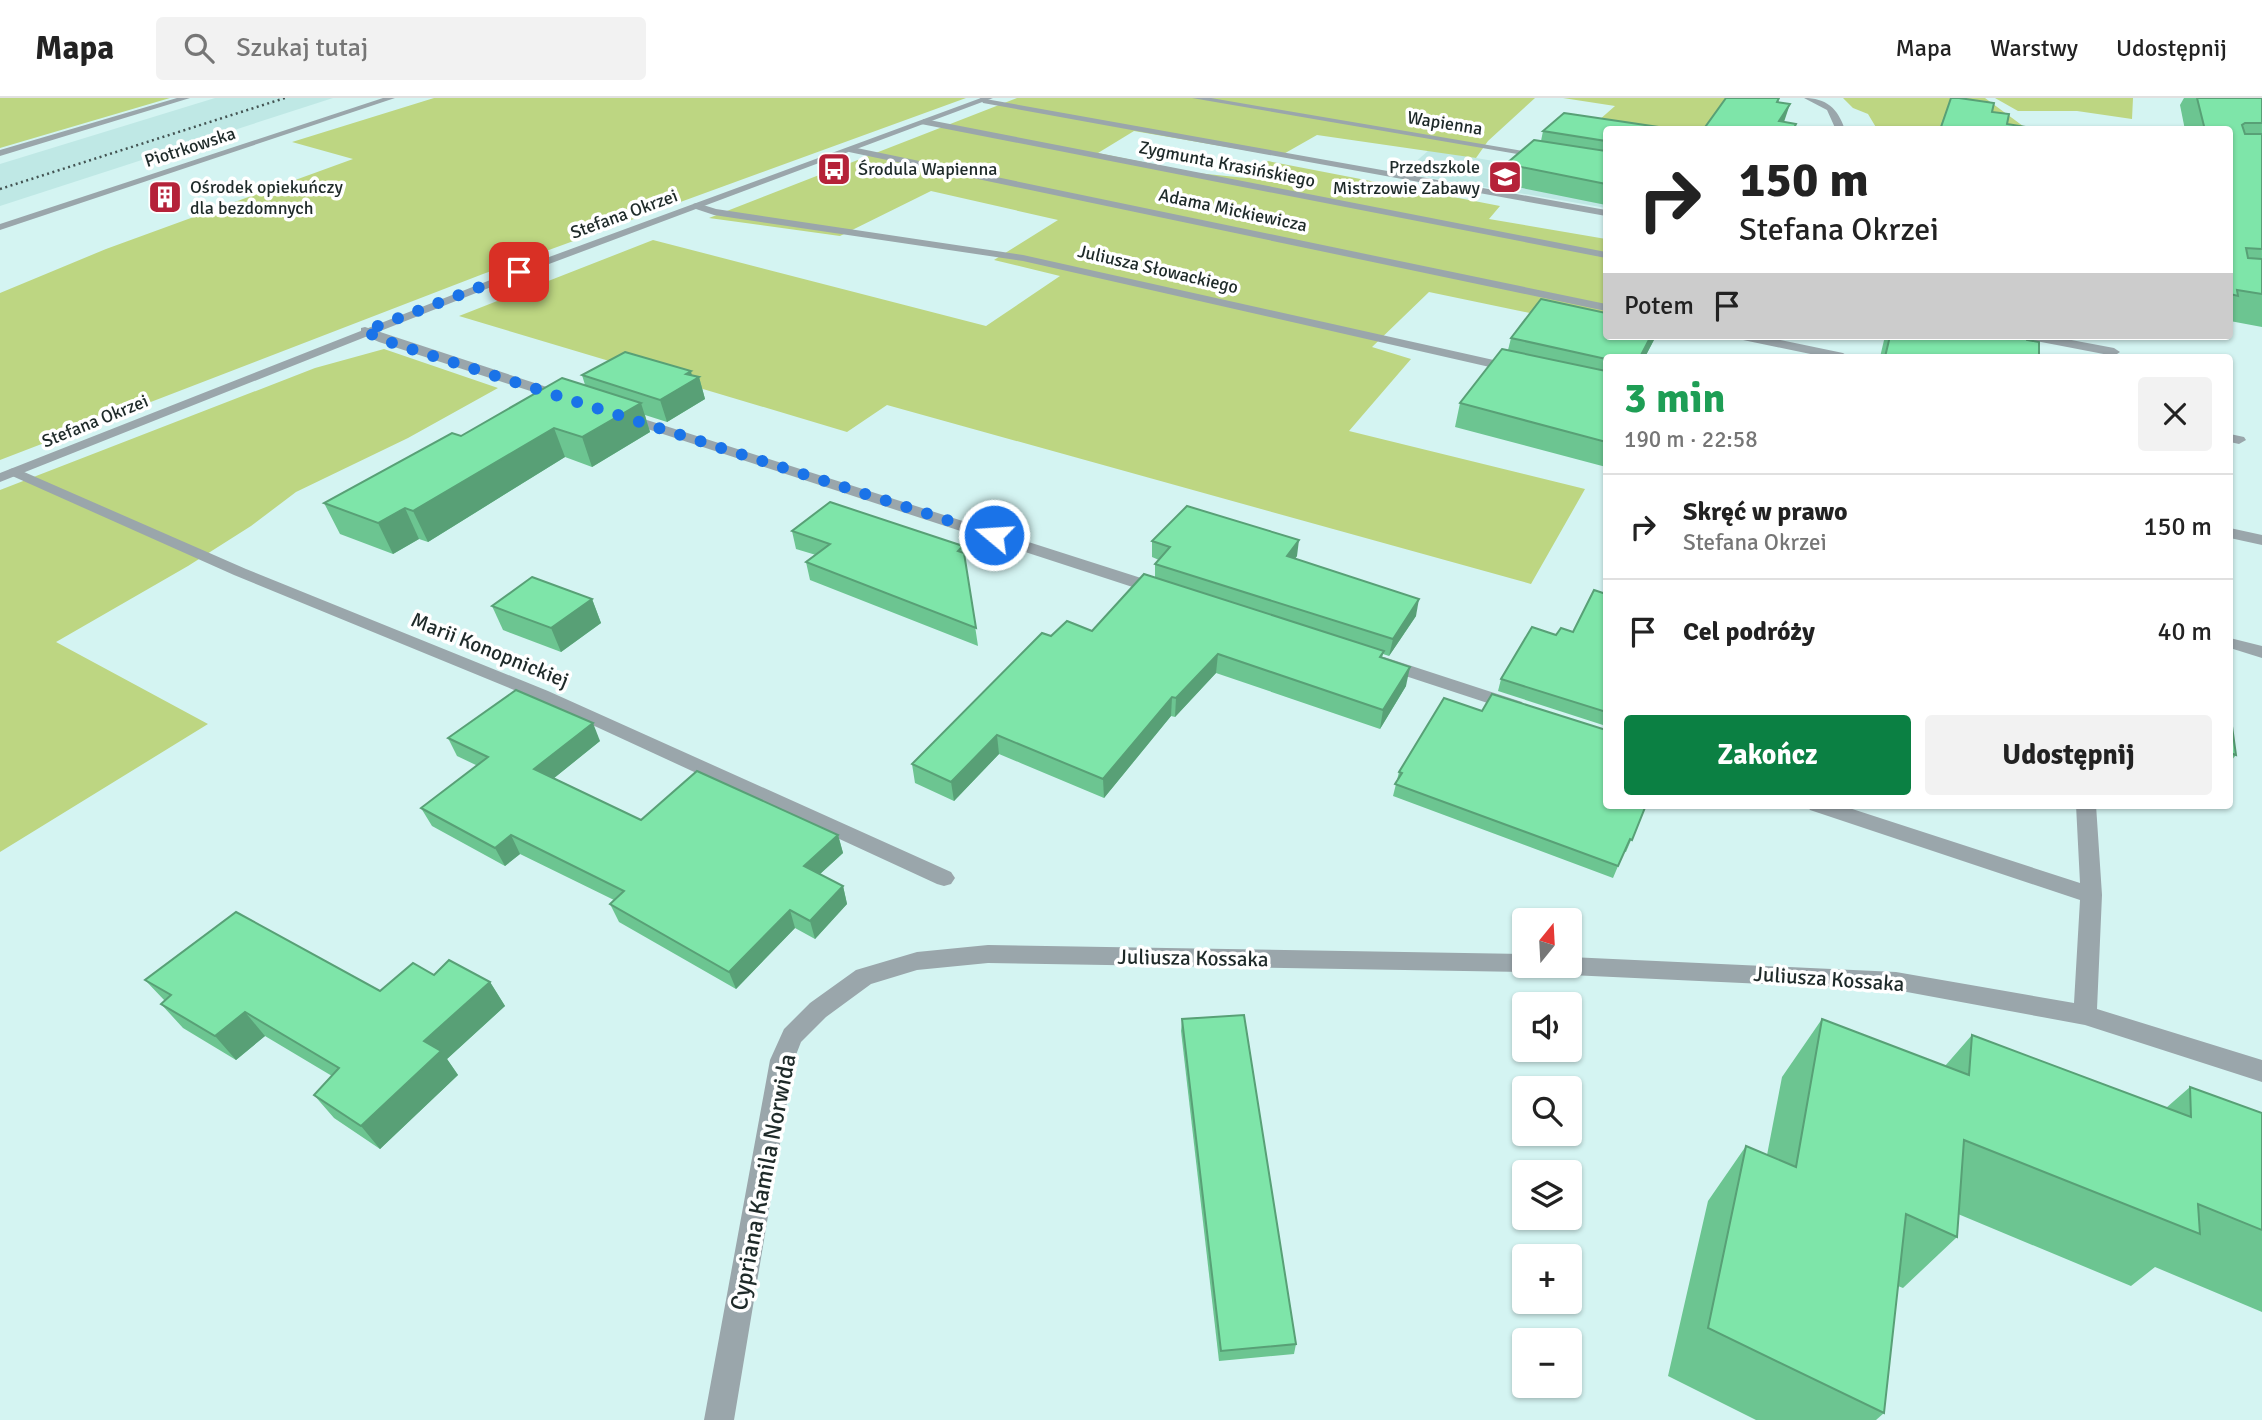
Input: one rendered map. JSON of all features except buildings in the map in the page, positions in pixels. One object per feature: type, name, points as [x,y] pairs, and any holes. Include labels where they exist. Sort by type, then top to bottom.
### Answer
[{"type":"street","points":[[0,153],[186,98]]},
{"type":"street","name":"Piotrkowska","points":[[0,227],[391,98]]},
{"type":"street","name":"Wapienna","points":[[1196,98],[1555,157]]},
{"type":"street","points":[[1808,98],[1826,104],[1836,113],[1840,126]]},
{"type":"street","points":[[986,99],[1603,212]]},
{"type":"street","name":"Stefana Okrzei","points":[[7,475],[365,331],[986,99]]},
{"type":"street","name":"Zygmunta Krasińskiego","points":[[924,122],[1603,254]]},
{"type":"street","name":"Adama Mickiewicza","points":[[852,150],[1603,306]]},
{"type":"street","name":"Juliusza Słowackiego","points":[[697,206],[714,212],[1023,258],[1530,372]]},
{"type":"street","points":[[365,331],[383,340],[582,403]]},
{"type":"street","points":[[1762,340],[1829,354]]},
{"type":"street","points":[[2052,340],[2114,352]]},
{"type":"street","points":[[609,412],[1176,595]]},
{"type":"street","name":"Marii Konopnickiej","points":[[7,475],[542,695],[944,878]]},
{"type":"street","points":[[2233,534],[2262,540]]},
{"type":"street","points":[[2233,644],[2262,652]]},
{"type":"street","points":[[1372,659],[1528,710]]},
{"type":"street","points":[[1829,809],[2091,895]]},
{"type":"street","points":[[2085,1015],[2091,895],[2086,809]]},
{"type":"street","name":"Juliusza Kossaka","points":[[864,977],[917,961],[988,954],[1512,963]]},
{"type":"street","name":"Juliusza Kossaka","points":[[1582,967],[1896,981],[2085,1015],[2262,1071]]},
{"type":"street","name":"Cypriana Kamila Norwida","points":[[719,1420],[782,1060],[792,1036],[818,1010],[864,977]]},
{"type":"shaded area","points":[[215,98],[333,98],[0,206],[0,164]]},
{"type":"shaded area","name":"Przedszkole Mistrzowie Zabawy","points":[[1429,150],[1603,179],[1603,207],[1403,173]]},
{"type":"green space","points":[[0,98],[170,98],[0,148]]},
{"type":"green space","points":[[434,98],[966,98],[483,274],[0,460],[0,293],[106,249],[353,159],[292,142]]},
{"type":"green space","points":[[1017,98],[1535,98],[1488,141],[1476,158],[1317,135],[1280,156],[1134,131],[1098,153],[1197,173],[1246,178],[1268,161],[1500,206],[1489,219],[1603,238],[1603,328],[1429,292],[1372,347],[1411,359],[1349,431],[1585,489],[1531,584],[887,405],[847,432],[459,316],[653,240],[986,326],[1060,276],[994,260],[1058,220],[931,191],[840,236],[709,218]]},
{"type":"green space","points":[[1563,98],[1733,98],[1733,126],[1590,128],[1615,106]]},
{"type":"green space","points":[[1843,98],[1985,98],[2023,126],[1875,126],[1868,114],[1853,108]]},
{"type":"green space","points":[[1995,98],[2133,98],[2132,119],[2077,111],[2018,111]]},
{"type":"green space","points":[[384,349],[498,388],[408,438],[296,492],[251,526],[188,566],[56,642],[208,724],[0,852],[0,490],[315,368]]},
{"type":"railway","points":[[0,189],[285,98]]},
{"type":"place","name":"Środula Wapienna","points":[[834,169]]},
{"type":"place","name":"Przedszkole Mistrzowie Zabawy","points":[[1505,177]]},
{"type":"place","name":"Ośrodek opiekuńczy dla bezdomnych","points":[[165,197]]},
{"type":"route","points":[[519,272],[365,331],[383,340],[994,535]]}]
